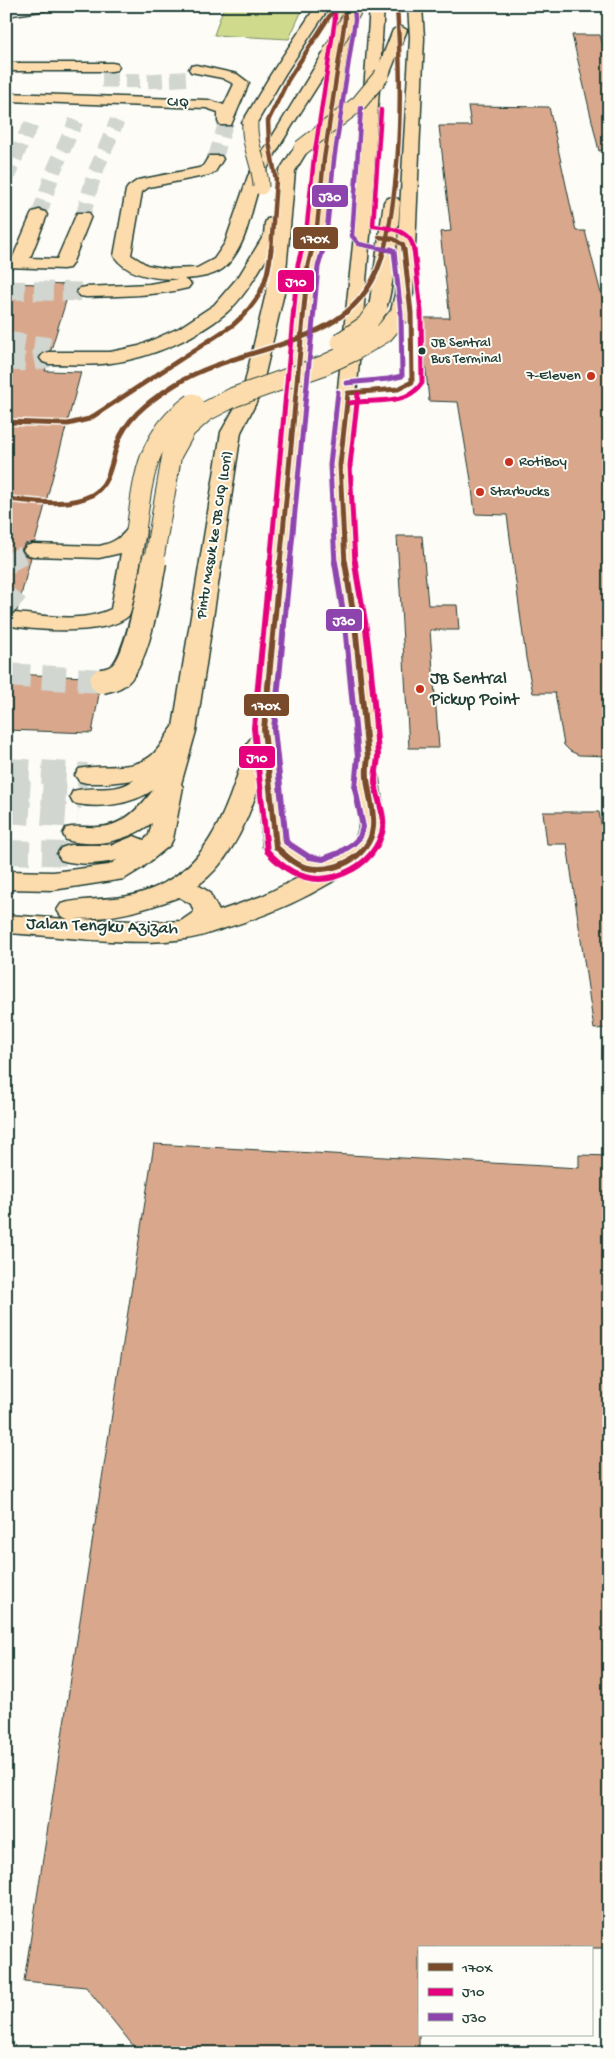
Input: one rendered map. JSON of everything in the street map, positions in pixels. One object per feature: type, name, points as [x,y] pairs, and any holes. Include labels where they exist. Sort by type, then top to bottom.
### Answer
[{"type":"main road","points":[[86,292],[149,289],[196,281],[223,269],[238,255],[254,223],[261,187],[260,170],[249,134],[250,123],[278,74],[322,6]]},
{"type":"main road","points":[[49,353],[110,358],[145,350],[185,332],[220,309],[246,278],[272,235],[276,180],[269,142],[268,121],[288,80],[336,6]]},
{"type":"main road","points":[[335,868],[309,867],[295,863],[276,848],[264,729],[308,265],[316,236],[324,159],[345,19],[344,6]]},
{"type":"main road","points":[[215,159],[209,169],[204,172],[144,183],[134,190],[122,256],[125,260],[150,271],[190,274],[209,271],[221,262],[242,224],[255,178],[299,107],[356,6]]},
{"type":"main road","name":"Jalan Tengku Azizah","points":[[6,924],[136,930],[186,930],[258,909],[305,887],[353,858],[364,849],[372,831],[373,824],[364,767],[368,758],[355,624],[344,565],[340,465],[362,235],[377,6]]},
{"type":"main road","points":[[16,614],[90,613],[114,605],[125,592],[151,451],[167,423],[189,405],[224,386],[341,342],[366,325],[378,308],[382,288],[400,116],[400,30],[397,6]]},
{"type":"main road","points":[[102,681],[118,676],[127,664],[146,613],[172,454],[186,429],[205,412],[234,396],[322,366],[352,352],[384,333],[399,315],[404,294],[417,38],[415,6]]},
{"type":"main road","name":"Pintu Masuk ke JB CIQ (Lori)","points":[[6,880],[53,881],[114,873],[133,862],[161,839],[179,751],[231,432],[251,395],[275,293],[288,171],[301,148],[359,104],[372,88],[382,75],[400,30]]},
{"type":"main road","points":[[6,59],[110,65],[6,67]]},
{"type":"main road","name":"CIQ","points":[[6,97],[42,98],[80,106],[121,107],[208,104],[224,108],[233,103],[238,79],[193,71]]},
{"type":"main road","points":[[6,77],[102,85],[6,88]]},
{"type":"main road","name":"CIQ","points":[[191,94],[222,97],[233,103]]},
{"type":"main road","points":[[36,112],[42,98]]},
{"type":"main road","points":[[39,215],[13,263],[63,264],[83,216]]},
{"type":"main road","points":[[34,546],[99,552],[114,549],[135,534]]},
{"type":"main road","name":"Jalan Tengku Azizah","points":[[6,908],[95,911],[130,907],[158,897],[177,887],[206,863],[222,842],[241,804],[264,729]]},
{"type":"main road","points":[[79,806],[115,763],[142,756],[162,742],[179,751]]},
{"type":"main road","points":[[79,806],[100,836],[128,828],[149,813],[179,751]]},
{"type":"main road","points":[[79,806],[135,791],[155,776],[179,751]]},
{"type":"main road","points":[[79,806],[98,855],[126,850],[166,818]]},
{"type":"main road","points":[[177,887],[194,892],[202,898],[207,912],[202,920],[186,930]]},
{"type":"street","points":[[6,12],[48,6]]},
{"type":"green space","points":[[224,6],[304,6],[289,39],[214,35]]},
{"type":"building","points":[[572,35],[600,35],[609,66],[609,149],[599,151]]},
{"type":"building","points":[[468,106],[549,107],[576,231],[585,231],[609,325],[609,756],[579,755],[570,751],[564,745],[555,693],[533,693],[526,658],[507,515],[475,514],[458,402],[429,401],[421,318],[450,318],[440,232],[451,231],[439,126],[471,126]]},
{"type":"building","points":[[6,283],[71,285],[51,350],[42,352],[38,358],[47,365],[45,371],[81,372],[35,542],[25,544],[21,550],[24,555],[31,557],[17,611],[6,615]]},
{"type":"building","name":"JB Sentral Pickup Point","points":[[397,536],[422,536],[428,605],[457,605],[459,630],[430,630],[439,748],[409,748]]},
{"type":"building","points":[[6,674],[89,677],[88,683],[91,690],[99,694],[92,733],[6,730]]},
{"type":"building","points":[[543,812],[599,812],[609,869],[609,1028],[594,1029],[567,844],[547,844]]},
{"type":"building","points":[[154,1144],[579,1168],[579,1155],[609,1156],[609,1948],[592,1948],[592,1946],[418,1946],[419,2053],[139,2053],[86,1987],[24,1981]]},
{"type":"tunnel","points":[[102,80],[146,81],[194,78]]},
{"type":"tunnel","points":[[6,180],[22,142],[34,120]]},
{"type":"tunnel","points":[[39,215],[54,170],[76,121]]},
{"type":"tunnel","points":[[83,216],[94,175],[117,121]]},
{"type":"tunnel","points":[[215,159],[226,122]]},
{"type":"tunnel","points":[[6,290],[86,292]]},
{"type":"tunnel","points":[[6,341],[50,347]]},
{"type":"tunnel","points":[[6,361],[28,362],[49,358]]},
{"type":"tunnel","points":[[7,564],[33,550]]},
{"type":"tunnel","points":[[6,598],[18,608]]},
{"type":"tunnel","points":[[6,675],[102,681]]},
{"type":"tunnel","points":[[6,770],[87,775]]},
{"type":"tunnel","points":[[6,792],[82,797]]},
{"type":"tunnel","points":[[6,811],[78,816]]},
{"type":"tunnel","points":[[6,852],[70,854]]},
{"type":"transit line","name":"170X","points":[[6,422],[68,424],[89,419],[233,325],[249,311],[262,291],[269,271],[276,180],[269,142],[268,121],[288,80],[336,6]]},
{"type":"transit line","name":"170X","points":[[344,6],[345,19],[324,159],[316,236],[308,265],[264,729],[276,847],[297,863],[315,869],[337,866],[357,855],[371,838],[373,827],[372,809],[366,778],[368,758],[355,624],[345,565],[340,465],[348,393]]},
{"type":"transit line","name":"J30","points":[[338,392],[330,465],[335,565],[345,625],[358,757],[355,788],[362,814],[363,827],[360,837],[351,846],[331,857],[316,859],[301,854],[286,842],[274,729],[318,267],[326,238],[334,160],[355,20],[354,6]]},
{"type":"transit line","name":"170X","points":[[6,499],[66,502],[94,494],[106,480],[121,435],[138,413],[160,394],[178,382],[216,365],[297,339],[325,327],[346,314],[364,296],[380,266],[392,204],[400,98],[397,6]]},
{"type":"transit line","name":"J10","points":[[334,7],[335,19],[314,158],[306,234],[298,264],[254,728],[267,851],[280,865],[295,874],[313,878],[330,878],[348,873],[363,864],[375,850],[383,827],[375,783],[378,757],[365,623],[355,564],[350,465],[358,394]]},
{"type":"transit line","name":"J30","points":[[346,383],[402,376],[401,314],[394,251],[359,244],[352,236],[361,108]]},
{"type":"transit line","name":"J10","points":[[350,403],[401,398],[418,390],[422,383],[421,312],[413,242],[400,231],[373,226],[381,110]]},
{"type":"transit line","name":"170X","points":[[348,393],[398,389],[412,382],[411,313],[403,245],[394,239],[379,237]]},
{"type":"place","name":"JB Sentral Bus Terminal","points":[[422,351]]},
{"type":"place","name":"7-Eleven","points":[[591,376]]},
{"type":"place","name":"RotiBoy","points":[[509,462]]},
{"type":"place","name":"Starbucks","points":[[480,492]]},
{"type":"place","name":"JB Sentral Pickup Point","points":[[420,689]]}]
